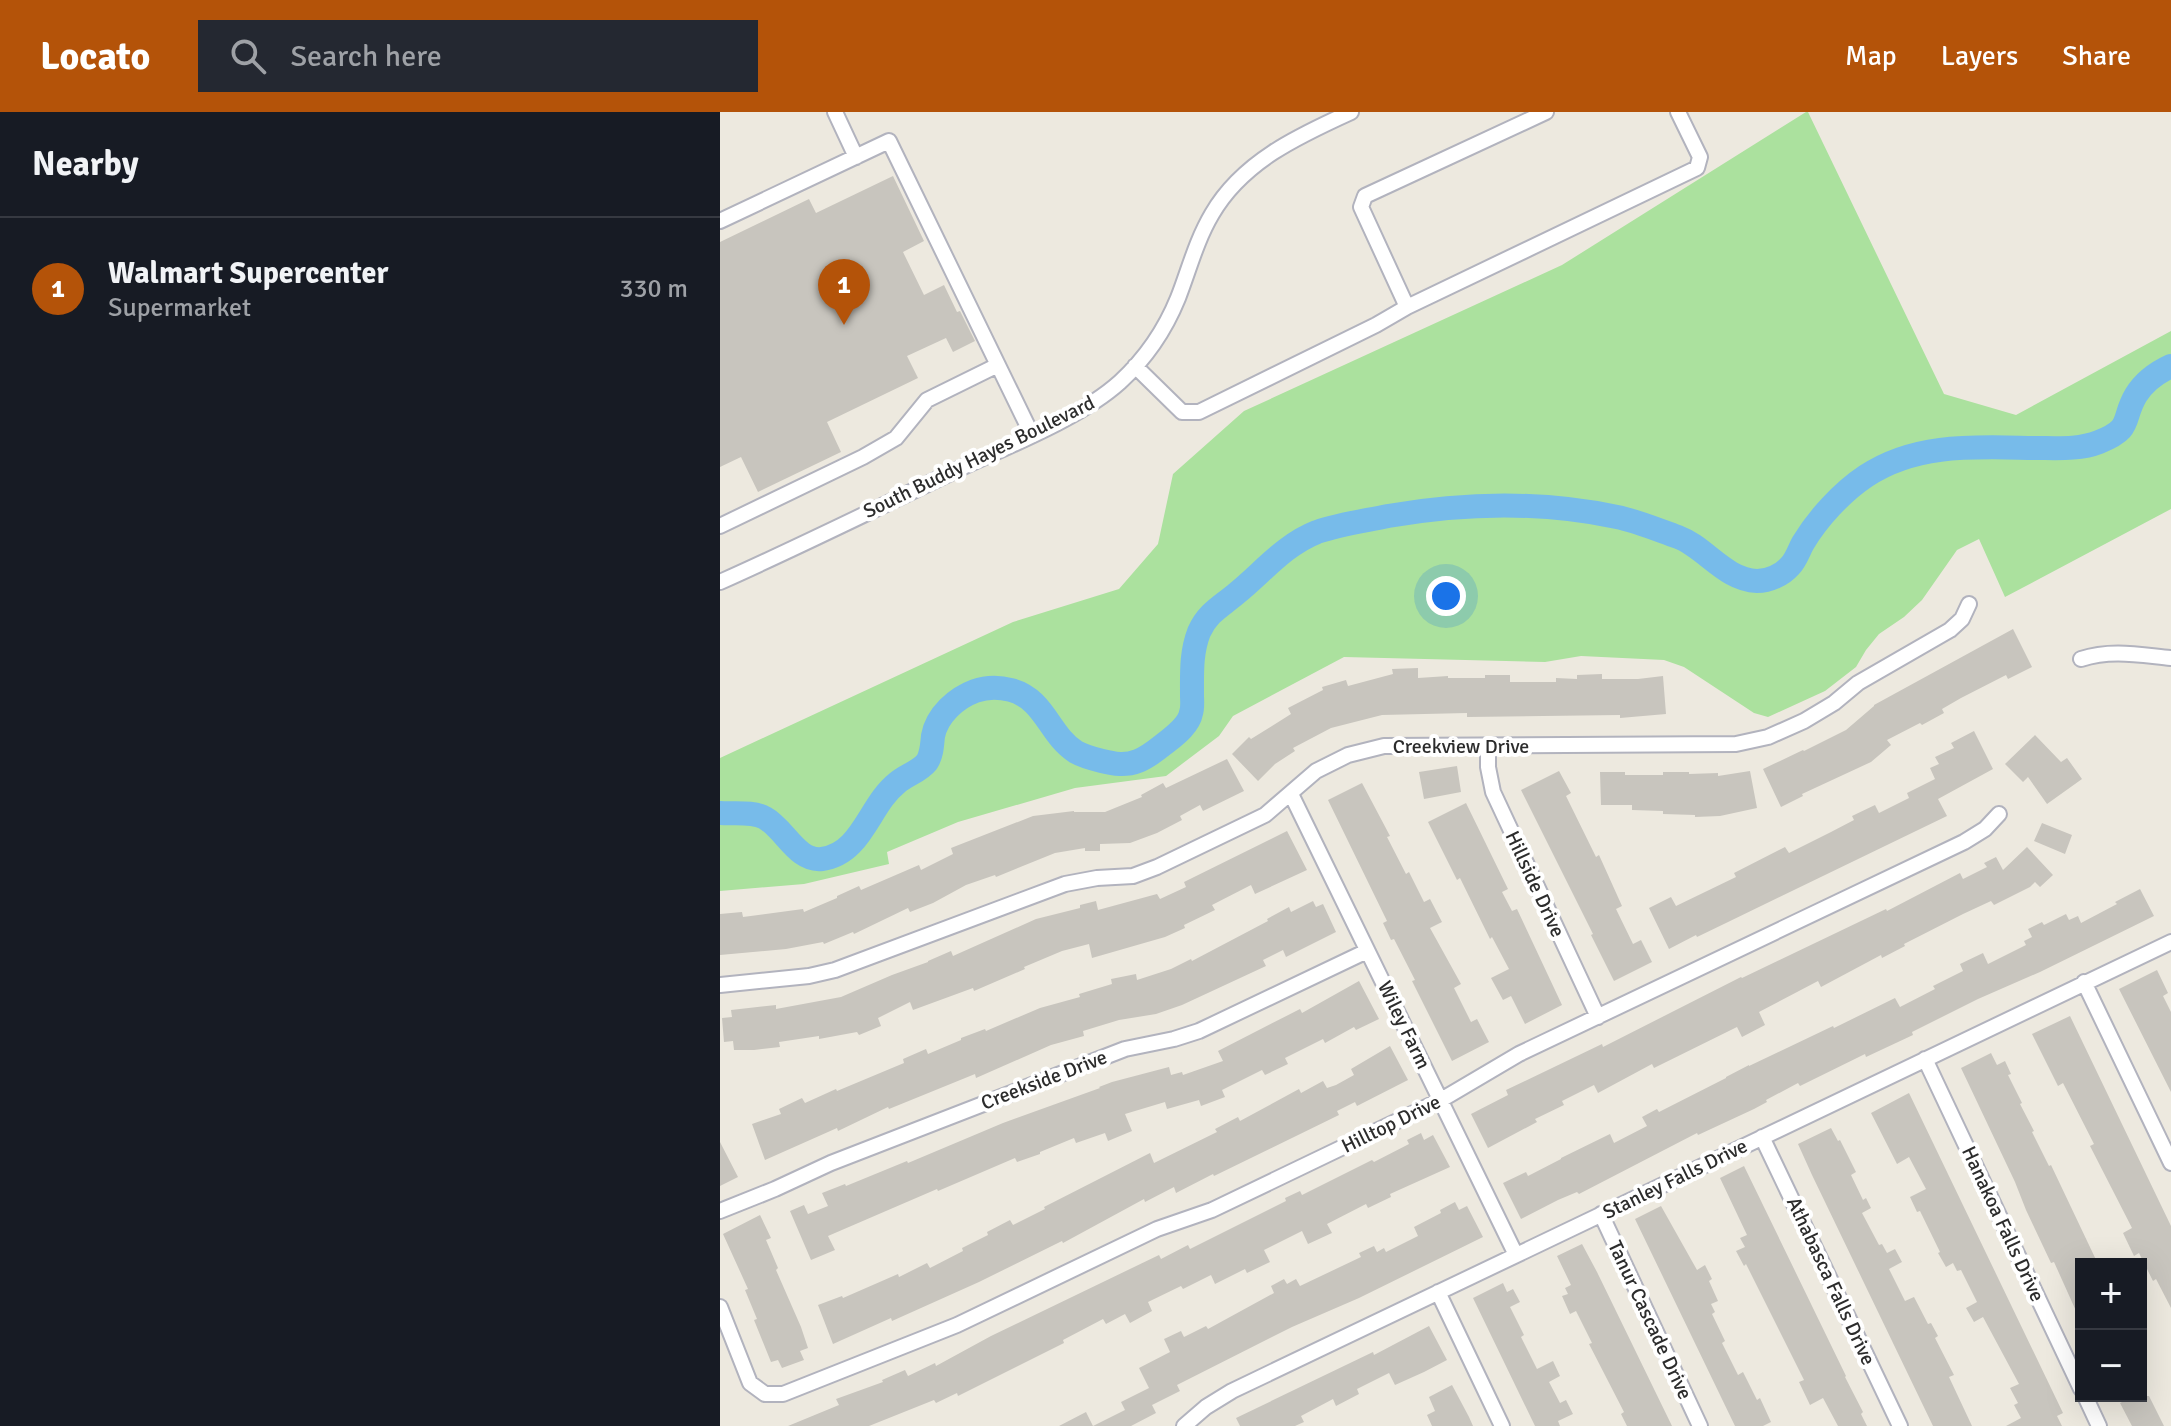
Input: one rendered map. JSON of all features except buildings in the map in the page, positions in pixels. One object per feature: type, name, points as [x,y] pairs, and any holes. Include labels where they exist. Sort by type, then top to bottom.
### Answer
[{"type":"street","points":[[835,112],[856,157]]},
{"type":"street","name":"South Buddy Hayes Boulevard","points":[[720,582],[1032,435],[1095,400],[1119,382],[1152,346],[1177,301],[1201,236],[1226,194],[1278,149],[1351,112]]},
{"type":"street","points":[[1407,307],[1361,207],[1365,196],[1546,112]]},
{"type":"street","points":[[1135,366],[1182,412],[1199,412],[1407,307],[1697,168],[1700,157],[1678,112]]},
{"type":"street","points":[[720,221],[889,141],[1032,435]]},
{"type":"street","points":[[720,526],[896,438],[927,400],[998,365]]},
{"type":"street","name":"Creekview Drive","points":[[720,985],[809,976],[835,970],[1065,884],[1133,876],[1265,815],[1316,771],[1348,755],[1384,746],[1736,744],[1768,737],[1804,721],[1834,703],[1858,683],[1950,630],[1962,619],[1969,604]]},
{"type":"street","points":[[2081,659],[2112,652],[2171,658]]},
{"type":"street","name":"Hillside Drive","points":[[1488,747],[1493,792],[1598,1017]]},
{"type":"street","name":"Wiley Farm","points":[[1291,794],[1516,1255]]},
{"type":"street","name":"Hilltop Drive","points":[[720,1307],[750,1383],[765,1394],[783,1394],[957,1325],[1157,1229],[1212,1210],[1441,1100],[1519,1054],[1964,842],[1985,829],[1999,814]]},
{"type":"street","name":"Stanley Falls Drive","points":[[1184,1426],[1232,1391],[2171,942]]},
{"type":"street","name":"Creekside Drive","points":[[720,1211],[831,1163],[1125,1049],[1199,1031],[1367,951]]},
{"type":"street","points":[[2084,982],[2171,1163]]},
{"type":"street","name":"Hanakoa Falls Drive","points":[[1925,1059],[2075,1376]]},
{"type":"street","name":"Athabasca Falls Drive","points":[[1762,1137],[1900,1426]]},
{"type":"street","name":"Tanur Cascade Drive","points":[[1601,1214],[1700,1426]]},
{"type":"street","points":[[1438,1292],[1502,1426]]},
{"type":"street","points":[[2088,1402],[2099,1426]]},
{"type":"green space","points":[[1806,112],[1944,394],[2016,415],[2171,331],[2171,509],[2005,597],[1979,539],[1957,550],[1922,600],[1879,634],[1856,667],[1825,691],[1768,717],[1754,713],[1684,667],[1664,660],[1581,656],[1545,662],[1344,657],[1233,716],[1219,736],[1166,776],[1075,788],[958,822],[887,852],[889,864],[804,884],[720,891],[720,758],[1013,622],[1119,589],[1158,544],[1173,474],[1244,411],[1562,265]]},
{"type":"waterway","points":[[720,813],[765,818],[798,850],[813,859],[836,855],[856,839],[887,792],[927,762],[935,728],[948,708],[968,694],[988,688],[1011,690],[1032,701],[1067,745],[1079,753],[1115,764],[1129,764],[1142,759],[1175,735],[1190,717],[1195,647],[1207,619],[1284,551],[1305,537],[1326,529],[1445,508],[1560,508],[1617,517],[1648,526],[1688,542],[1735,575],[1757,581],[1766,580],[1790,566],[1816,524],[1839,498],[1857,482],[1886,465],[1906,457],[1948,449],[2067,448],[2099,442],[2122,428],[2139,390],[2171,366]]},
{"type":"place","name":"Walmart Supercenter","points":[[844,325]]}]
